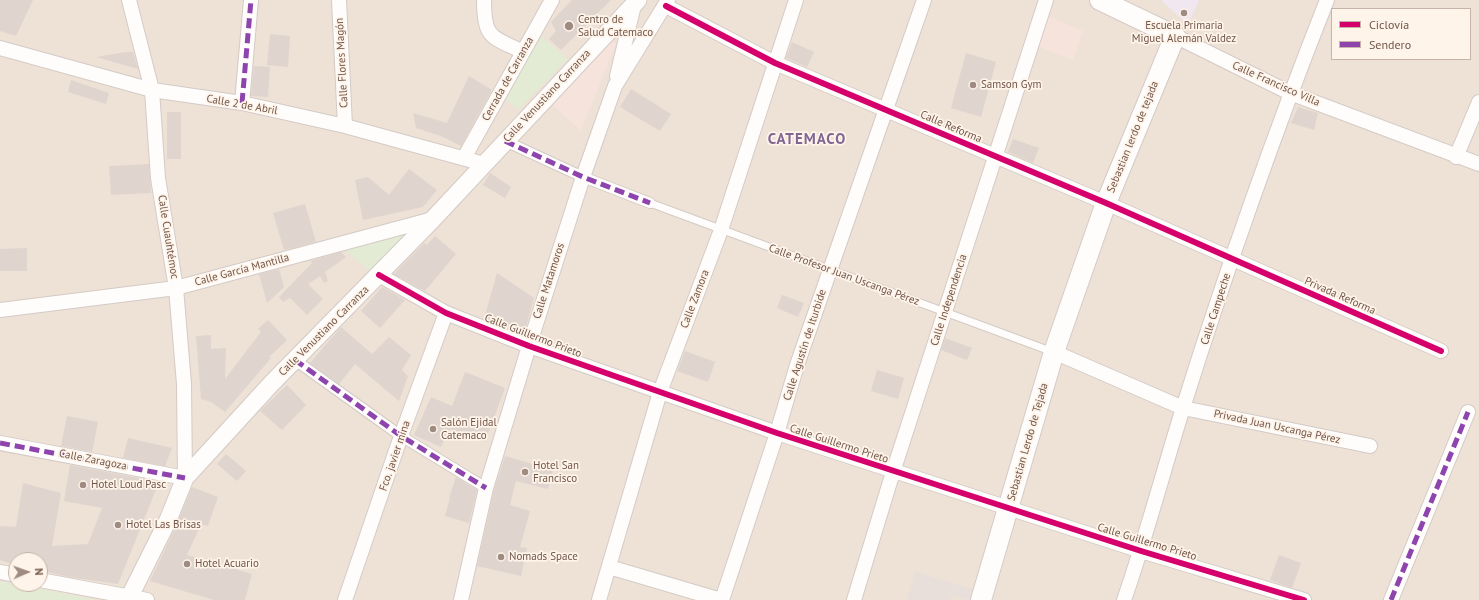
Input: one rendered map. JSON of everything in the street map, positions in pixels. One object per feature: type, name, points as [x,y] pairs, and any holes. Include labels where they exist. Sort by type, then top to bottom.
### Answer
[{"type":"main road","name":"Calle Francisco Villa","points":[[1100,0],[1174,36]]},
{"type":"main road","name":"Sebastian lerdo de tejada","points":[[1054,352],[1106,203],[1174,36]]},
{"type":"main road","name":"Sebastian Lerdo de Tejada","points":[[981,600],[1054,352]]},
{"type":"street","name":"Calle Cuauhtémoc","points":[[129,0],[152,90],[158,178],[176,288],[184,384],[186,478]]},
{"type":"street","points":[[242,103],[251,0]]},
{"type":"street","name":"Calle Flores Magón","points":[[339,0],[345,126]]},
{"type":"street","points":[[484,0],[484,21],[491,36],[523,52]]},
{"type":"street","name":"Cerrada de Carranza","points":[[464,158],[552,0]]},
{"type":"street","name":"Calle Zamora","points":[[599,600],[660,392],[722,230],[796,0]]},
{"type":"street","name":"Calle Agustín de Iturbide","points":[[722,600],[776,433],[796,365],[924,0]]},
{"type":"street","name":"Calle Independencia","points":[[854,600],[944,312],[1046,0]]},
{"type":"street","name":"Calle Campeche","points":[[1124,600],[1141,551],[1183,408],[1232,260],[1290,93],[1327,0]]},
{"type":"street","points":[[615,86],[636,2]]},
{"type":"street","name":"Calle Venustiano Carranza","points":[[129,599],[168,520],[186,478],[295,360],[433,219],[504,141],[636,2]]},
{"type":"street","name":"Calle Reforma","points":[[667,3],[776,63],[1106,203],[1232,260]]},
{"type":"street","name":"Calle Matamoros","points":[[461,600],[486,488],[529,346],[583,177],[615,86],[667,3]]},
{"type":"street","name":"Calle Francisco Villa","points":[[1174,36],[1290,93],[1456,157],[1479,164]]},
{"type":"street","name":"Calle 2 de Abril","points":[[0,48],[152,90],[242,103],[345,126],[484,164]]},
{"type":"street","points":[[1456,157],[1479,102]]},
{"type":"street","name":"Calle Profesor Juan Uscanga Pérez","points":[[504,141],[583,177],[650,203]]},
{"type":"street","name":"Calle García Mantilla","points":[[0,310],[176,288],[433,219]]},
{"type":"street","name":"Privada Reforma","points":[[1232,260],[1441,351]]},
{"type":"street","name":"Calle Guillermo Prieto","points":[[379,275],[446,313],[529,346],[776,433],[1141,551],[1304,600]]},
{"type":"street","name":"Fco. javier mina","points":[[345,600],[401,436],[446,313]]},
{"type":"street","name":"Calle Profesor Juan Uscanga Pérez","points":[[1054,352],[1183,408]]},
{"type":"street","points":[[295,360],[401,436],[486,488]]},
{"type":"street","name":"Privada Juan Uscanga Pérez","points":[[1183,408],[1370,446]]},
{"type":"street","points":[[1391,600],[1468,412]]},
{"type":"street","name":"Calle Zaragoza","points":[[0,443],[186,478]]},
{"type":"street","points":[[609,566],[722,600]]},
{"type":"street","points":[[48,582],[129,599],[146,600]]},
{"type":"lane","name":"Calle Profesor Juan Uscanga Pérez","points":[[650,203],[1054,352]]},
{"type":"shaded area","points":[[0,0],[1479,0],[1479,600],[0,600]]},
{"type":"shaded area","name":"Escuela Primaria Miguel Alemán Valdez","points":[[1161,0],[1199,0],[1188,25]]},
{"type":"shaded area","points":[[1048,16],[1083,31],[1073,60],[1037,46]]},
{"type":"shaded area","points":[[608,37],[616,44],[581,131],[549,102]]},
{"type":"shaded area","points":[[915,572],[972,589],[969,600],[952,595],[950,600],[907,600]]},
{"type":"green space","points":[[542,37],[568,59],[518,110],[502,96]]},
{"type":"green space","points":[[410,232],[373,274],[342,248]]},
{"type":"green space","points":[[0,581],[8,583],[8,592],[48,592],[48,590],[97,600],[0,600]]},
{"type":"building","points":[[0,0],[33,0],[16,36],[0,31]]},
{"type":"building","name":"Centro de Salud Catemaco","points":[[572,0],[611,0],[561,50],[549,39],[556,31],[551,22]]},
{"type":"building","points":[[270,34],[290,36],[288,67],[267,65]]},
{"type":"building","points":[[792,42],[814,52],[807,67],[786,58]]},
{"type":"building","points":[[133,52],[138,69],[96,57]]},
{"type":"building","name":"Samson Gym","points":[[966,53],[996,62],[981,117],[951,108]]},
{"type":"building","points":[[254,66],[270,67],[268,97],[251,96]]},
{"type":"building","points":[[469,76],[492,90],[461,146],[441,136],[416,128],[413,113],[447,123]]},
{"type":"building","points":[[71,80],[109,93],[106,104],[68,92]]},
{"type":"building","points":[[631,89],[671,114],[660,131],[620,107]]},
{"type":"building","points":[[1298,107],[1318,113],[1314,130],[1291,123]]},
{"type":"building","points":[[167,112],[181,112],[181,159],[167,159]]},
{"type":"building","points":[[1013,139],[1039,148],[1033,163],[1008,152]]},
{"type":"building","points":[[149,164],[151,193],[111,195],[109,166]]},
{"type":"building","points":[[409,169],[437,190],[423,207],[363,220],[355,180],[368,177],[389,195]]},
{"type":"building","points":[[490,173],[511,187],[505,198],[483,185]]},
{"type":"building","points":[[305,204],[316,242],[284,250],[273,213]]},
{"type":"building","points":[[435,236],[456,254],[425,291],[394,274],[424,243],[427,245]]},
{"type":"building","points":[[27,248],[27,271],[0,271],[0,249]]},
{"type":"building","points":[[341,252],[346,257],[325,272],[328,281],[324,283],[320,276],[308,284],[323,299],[307,315],[290,298],[283,302],[279,297],[312,263],[310,261]]},
{"type":"building","points":[[279,269],[284,287],[267,303],[259,274]]},
{"type":"building","points":[[497,273],[534,298],[524,335],[484,319]]},
{"type":"building","points":[[382,287],[405,300],[380,328],[361,311]]},
{"type":"building","points":[[782,295],[804,303],[798,317],[777,308]]},
{"type":"building","points":[[268,320],[287,340],[269,357],[271,358],[225,412],[211,402],[201,399],[196,336],[211,335],[211,349],[226,348],[225,379],[261,332],[258,329]]},
{"type":"building","points":[[341,327],[372,354],[389,337],[411,355],[402,370],[408,376],[399,401],[355,364],[339,384],[310,363]]},
{"type":"building","points":[[945,338],[972,348],[967,360],[941,350]]},
{"type":"building","points":[[685,351],[715,362],[708,382],[677,371]]},
{"type":"building","points":[[877,370],[904,378],[898,399],[871,391]]},
{"type":"building","points":[[465,372],[505,388],[485,442],[450,429],[441,447],[414,435],[431,397],[452,406]]},
{"type":"building","points":[[287,385],[306,405],[282,430],[260,411]]},
{"type":"building","points":[[67,416],[98,422],[92,452],[61,446]]},
{"type":"building","points":[[128,438],[172,448],[165,466],[123,458]]},
{"type":"building","points":[[226,454],[246,471],[237,481],[217,464]]},
{"type":"building","points":[[505,456],[553,470],[548,489],[516,481],[510,505],[530,511],[520,547],[527,548],[521,576],[477,566],[494,490]]},
{"type":"building","points":[[70,465],[159,482],[118,584],[68,577],[48,572],[48,552],[8,552],[8,562],[0,560],[0,526],[16,527],[23,483],[61,493],[52,546],[88,544],[102,508],[64,501]]},
{"type":"building","points":[[456,477],[477,490],[469,523],[445,516]]},
{"type":"building","points":[[192,487],[218,497],[208,526],[201,524],[187,555],[252,574],[245,600],[214,600],[150,581],[177,524]]},
{"type":"building","points":[[1279,555],[1301,563],[1292,588],[1270,580]]},
{"type":"marked path","points":[[242,103],[251,0]]},
{"type":"marked path","points":[[505,141],[583,177],[650,203]]},
{"type":"marked path","points":[[295,360],[401,436],[486,488]]},
{"type":"marked path","points":[[1391,600],[1468,412]]},
{"type":"marked path","points":[[0,443],[185,478]]},
{"type":"cycle path","points":[[666,6],[775,63],[1106,203],[1441,351]]},
{"type":"cycle path","points":[[379,275],[446,313],[529,346],[777,433],[1141,551],[1304,600]]},
{"type":"place","name":"Escuela Primaria Miguel Alemán Valdez","points":[[1184,13]]},
{"type":"place","name":"Centro de Salud Catemaco","points":[[569,26]]},
{"type":"place","name":"Samson Gym","points":[[973,85]]},
{"type":"place","name":"Salón Ejidal Catemaco","points":[[433,429]]},
{"type":"place","name":"Hotel San Francisco","points":[[525,472]]},
{"type":"place","name":"Hotel Loud Pasc","points":[[83,485]]},
{"type":"place","name":"Hotel Las Brisas","points":[[118,525]]},
{"type":"place","name":"Nomads Space","points":[[501,557]]},
{"type":"place","name":"Hotel Acuario","points":[[187,564]]},
{"type":"district","name":"CATEMACO","points":[[807,140]]}]
